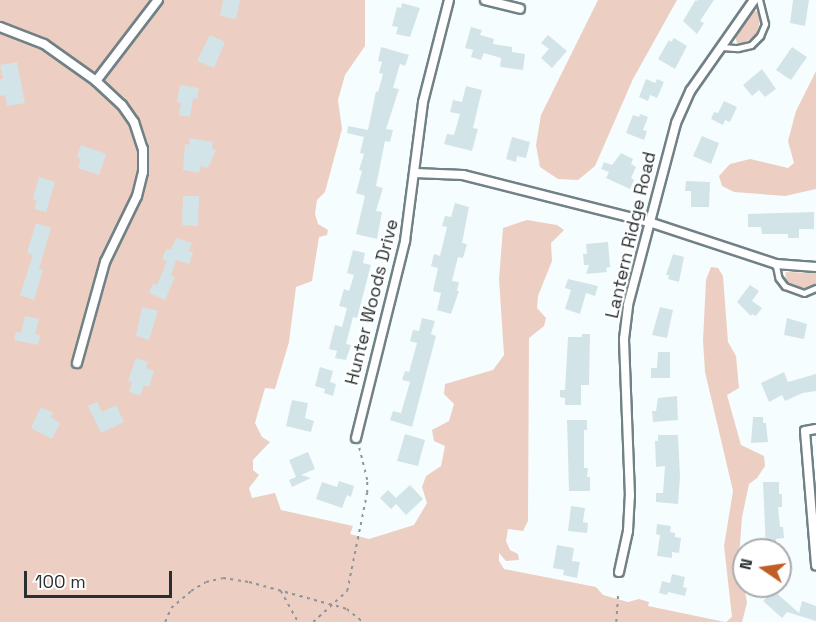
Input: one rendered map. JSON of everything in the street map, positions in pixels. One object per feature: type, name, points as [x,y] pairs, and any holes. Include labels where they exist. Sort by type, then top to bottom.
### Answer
[{"type":"street","points":[[96,81],[158,0]]},
{"type":"street","name":"Hunter Woods Drive","points":[[356,438],[405,241],[423,102],[449,0]]},
{"type":"street","points":[[484,0],[520,9]]},
{"type":"street","name":"Lantern Ridge Road","points":[[619,572],[628,531],[630,495],[624,339],[628,305],[676,123],[691,90],[754,0]]},
{"type":"street","points":[[0,27],[44,44],[96,81],[122,105],[134,122],[143,149],[143,172],[137,196],[105,262],[77,363]]},
{"type":"street","points":[[415,173],[463,175],[649,222],[776,264],[816,267]]},
{"type":"street","points":[[816,429],[805,431],[816,566]]},
{"type":"lane","points":[[722,47],[738,48],[751,45],[760,36],[765,24],[759,0]]},
{"type":"lane","points":[[776,264],[779,278],[784,286],[804,292],[816,288]]},
{"type":"path","points":[[313,622],[347,591],[367,493],[363,457],[356,438]]},
{"type":"path","points":[[165,622],[171,609],[191,591],[206,582],[223,578],[347,609],[363,622]]},
{"type":"path","points":[[281,591],[298,622]]},
{"type":"path","points":[[616,622],[618,595]]},
{"type":"shaded area","points":[[0,0],[365,0],[365,46],[345,75],[338,100],[342,129],[325,192],[317,200],[315,214],[318,224],[328,230],[327,235],[319,237],[312,281],[296,287],[289,342],[275,389],[265,388],[255,423],[262,437],[270,442],[253,460],[253,470],[259,475],[249,488],[252,498],[275,493],[281,510],[353,526],[350,534],[369,539],[414,525],[427,503],[422,487],[426,476],[441,466],[445,446],[434,441],[432,430],[449,421],[454,404],[444,394],[445,384],[493,370],[504,355],[499,279],[503,228],[527,220],[557,225],[564,230],[551,243],[552,261],[538,296],[537,308],[546,318],[544,326],[529,338],[528,521],[523,531],[508,529],[506,541],[510,550],[518,554],[519,560],[506,561],[499,553],[499,561],[504,569],[596,587],[603,595],[628,602],[639,599],[649,602],[648,606],[725,622],[0,622]]},
{"type":"shaded area","points":[[598,0],[677,0],[633,79],[595,166],[578,180],[558,179],[540,167],[536,145],[541,115]]},
{"type":"shaded area","points":[[756,11],[760,14],[760,21],[756,35],[744,43],[737,43],[735,36],[751,12]]},
{"type":"shaded area","points":[[816,71],[816,189],[785,196],[734,192],[722,186],[719,176],[730,164],[750,159],[788,168],[794,163],[788,141],[796,111]]},
{"type":"shaded area","points":[[711,267],[718,268],[723,276],[728,342],[736,356],[739,388],[727,395],[741,445],[764,456],[765,466],[757,478],[749,484],[740,538],[732,538],[732,598],[746,598],[747,603],[742,622],[726,622],[732,617],[724,546],[733,491],[705,372],[703,341],[706,280]]},
{"type":"shaded area","points":[[786,272],[816,273],[816,284],[798,288],[785,280]]},
{"type":"building","points":[[223,0],[240,0],[236,19],[220,16]]},
{"type":"building","points":[[714,0],[700,21],[704,23],[697,34],[683,21],[695,1]]},
{"type":"building","points":[[793,0],[809,0],[805,26],[790,23]]},
{"type":"building","points":[[402,3],[420,8],[410,37],[396,34],[398,27],[392,26],[397,7],[401,8]]},
{"type":"building","points":[[471,27],[482,30],[480,35],[494,39],[493,44],[512,47],[512,52],[525,54],[523,70],[500,67],[501,58],[484,53],[481,60],[471,57],[473,50],[465,48]]},
{"type":"building","points":[[210,35],[225,42],[214,68],[197,61]]},
{"type":"building","points":[[548,35],[567,51],[552,68],[541,58],[549,49],[541,43]]},
{"type":"building","points":[[674,38],[687,46],[675,69],[658,59],[669,40],[671,42]]},
{"type":"building","points":[[381,47],[409,55],[405,66],[400,64],[393,88],[399,89],[386,129],[393,130],[390,142],[385,141],[376,186],[383,188],[376,211],[382,212],[377,239],[356,234],[365,196],[356,193],[362,171],[359,170],[364,154],[360,153],[364,137],[347,133],[348,126],[368,130],[376,91],[378,92],[383,74],[379,73],[382,62],[378,61]]},
{"type":"building","points":[[792,47],[807,57],[791,80],[776,70]]},
{"type":"building","points":[[17,62],[25,103],[7,106],[5,95],[0,96],[0,79],[3,79],[0,65]]},
{"type":"building","points":[[762,69],[776,89],[765,97],[759,90],[752,96],[743,85]]},
{"type":"building","points":[[646,79],[655,83],[657,79],[664,82],[657,98],[650,95],[648,101],[639,97]]},
{"type":"building","points":[[180,85],[199,88],[197,99],[193,98],[190,117],[179,115],[181,103],[177,102]]},
{"type":"building","points":[[466,86],[482,90],[473,128],[478,129],[472,151],[444,144],[447,134],[454,135],[460,114],[450,112],[453,100],[462,102]]},
{"type":"building","points":[[724,101],[737,107],[730,122],[725,120],[723,125],[711,119],[714,112],[718,113]]},
{"type":"building","points":[[640,114],[648,117],[643,130],[647,131],[644,140],[626,133],[633,115],[639,117]]},
{"type":"building","points":[[702,136],[719,143],[711,164],[693,156]]},
{"type":"building","points":[[512,137],[530,142],[526,158],[517,156],[516,162],[506,159]]},
{"type":"building","points":[[190,138],[213,142],[212,149],[216,150],[208,168],[201,166],[199,173],[183,170],[185,144],[189,145]]},
{"type":"building","points":[[81,145],[106,154],[99,175],[78,168],[81,159],[77,157]]},
{"type":"building","points":[[621,153],[633,159],[631,164],[636,167],[631,178],[634,180],[630,189],[606,178],[609,172],[601,169],[604,162],[612,165]]},
{"type":"building","points":[[39,177],[55,182],[46,212],[34,209],[37,200],[33,199]]},
{"type":"building","points":[[686,181],[710,182],[709,207],[691,207],[691,191],[685,191]]},
{"type":"building","points":[[183,196],[199,196],[198,226],[182,225]]},
{"type":"building","points":[[455,203],[469,207],[462,243],[467,244],[463,258],[458,257],[452,281],[459,282],[457,291],[459,291],[451,314],[437,310],[441,293],[433,291],[438,268],[431,266],[434,254],[440,256],[447,227],[442,226],[445,216],[451,217]]},
{"type":"building","points":[[814,212],[814,229],[799,229],[799,238],[788,238],[788,234],[762,234],[761,227],[748,227],[748,214]]},
{"type":"building","points":[[36,223],[51,228],[39,269],[43,270],[34,300],[20,295],[33,255],[27,253]]},
{"type":"building","points":[[176,238],[192,243],[189,251],[193,252],[189,264],[176,260],[171,276],[175,277],[165,300],[149,293],[153,284],[157,285],[167,261],[162,260],[166,249],[170,250]]},
{"type":"building","points":[[608,242],[610,267],[606,268],[607,272],[586,274],[589,265],[584,265],[583,254],[587,254],[586,244]]},
{"type":"building","points":[[353,250],[365,253],[363,263],[371,265],[357,318],[353,317],[346,344],[351,345],[346,360],[335,358],[337,351],[329,349],[335,325],[342,327],[347,308],[339,306],[344,289],[349,291],[354,275],[347,273]]},
{"type":"building","points":[[673,254],[684,257],[679,282],[668,279],[669,275],[666,275]]},
{"type":"building","points":[[568,279],[598,286],[595,296],[586,293],[580,314],[565,309],[571,290],[565,288]]},
{"type":"building","points":[[750,285],[759,291],[752,301],[762,308],[756,316],[752,314],[751,316],[737,302]]},
{"type":"building","points":[[142,307],[158,311],[149,340],[136,336]]},
{"type":"building","points":[[660,307],[673,310],[667,338],[652,335]]},
{"type":"building","points":[[25,316],[39,319],[35,334],[40,335],[38,345],[14,340],[16,332],[21,333]]},
{"type":"building","points":[[422,318],[435,321],[431,334],[436,336],[412,427],[390,420],[393,411],[401,413],[410,382],[402,380],[405,371],[409,372],[417,343],[410,341],[413,330],[419,331]]},
{"type":"building","points":[[787,318],[807,324],[804,339],[784,335]]},
{"type":"building","points":[[582,334],[590,334],[589,385],[581,385],[581,405],[565,405],[565,398],[560,397],[560,390],[565,390],[568,337],[582,337]]},
{"type":"building","points":[[658,352],[670,352],[670,378],[651,378],[651,368],[657,368]]},
{"type":"building","points":[[136,358],[148,362],[146,368],[154,371],[149,387],[144,385],[140,396],[129,392],[132,382],[128,381]]},
{"type":"building","points":[[320,367],[333,371],[330,382],[336,384],[333,396],[324,393],[325,389],[315,386]]},
{"type":"building","points":[[784,372],[788,382],[816,374],[816,391],[803,393],[785,401],[782,395],[769,402],[761,383]]},
{"type":"building","points":[[677,396],[678,420],[653,422],[652,411],[656,411],[658,398]]},
{"type":"building","points":[[292,400],[308,403],[305,418],[314,421],[311,432],[286,426]]},
{"type":"building","points":[[97,402],[102,412],[116,405],[124,422],[101,433],[88,406]]},
{"type":"building","points":[[41,407],[53,413],[51,417],[60,423],[52,439],[31,428]]},
{"type":"building","points":[[753,417],[763,417],[768,442],[751,443]]},
{"type":"building","points":[[567,420],[587,420],[587,430],[584,430],[584,468],[588,468],[590,491],[569,491]]},
{"type":"building","points":[[405,434],[425,440],[418,466],[397,461]]},
{"type":"building","points":[[658,435],[678,435],[680,477],[678,504],[656,502],[656,493],[663,493],[665,466],[656,467],[655,441],[658,441]]},
{"type":"building","points":[[308,452],[315,469],[301,475],[311,478],[292,487],[289,480],[296,477],[289,460]]},
{"type":"building","points":[[339,481],[354,486],[351,497],[347,495],[342,508],[316,499],[322,482],[337,487]]},
{"type":"building","points":[[763,482],[779,482],[782,507],[778,507],[780,527],[783,527],[784,538],[765,538]]},
{"type":"building","points":[[410,485],[423,499],[406,515],[396,504],[391,509],[380,498],[388,490],[396,498]]},
{"type":"building","points":[[571,506],[585,508],[583,522],[588,523],[587,533],[568,531]]},
{"type":"building","points":[[657,524],[671,526],[670,532],[675,533],[675,537],[681,538],[679,553],[672,552],[672,558],[657,556],[660,535],[656,534]]},
{"type":"building","points":[[557,545],[574,548],[572,561],[580,562],[577,578],[563,575],[564,570],[553,568]]},
{"type":"building","points":[[672,574],[685,577],[683,587],[687,588],[685,596],[668,592],[667,595],[659,593],[662,581],[670,583]]},
{"type":"building","points":[[766,598],[782,598],[799,613],[802,601],[816,606],[816,621],[787,612],[782,618],[763,601]]}]
